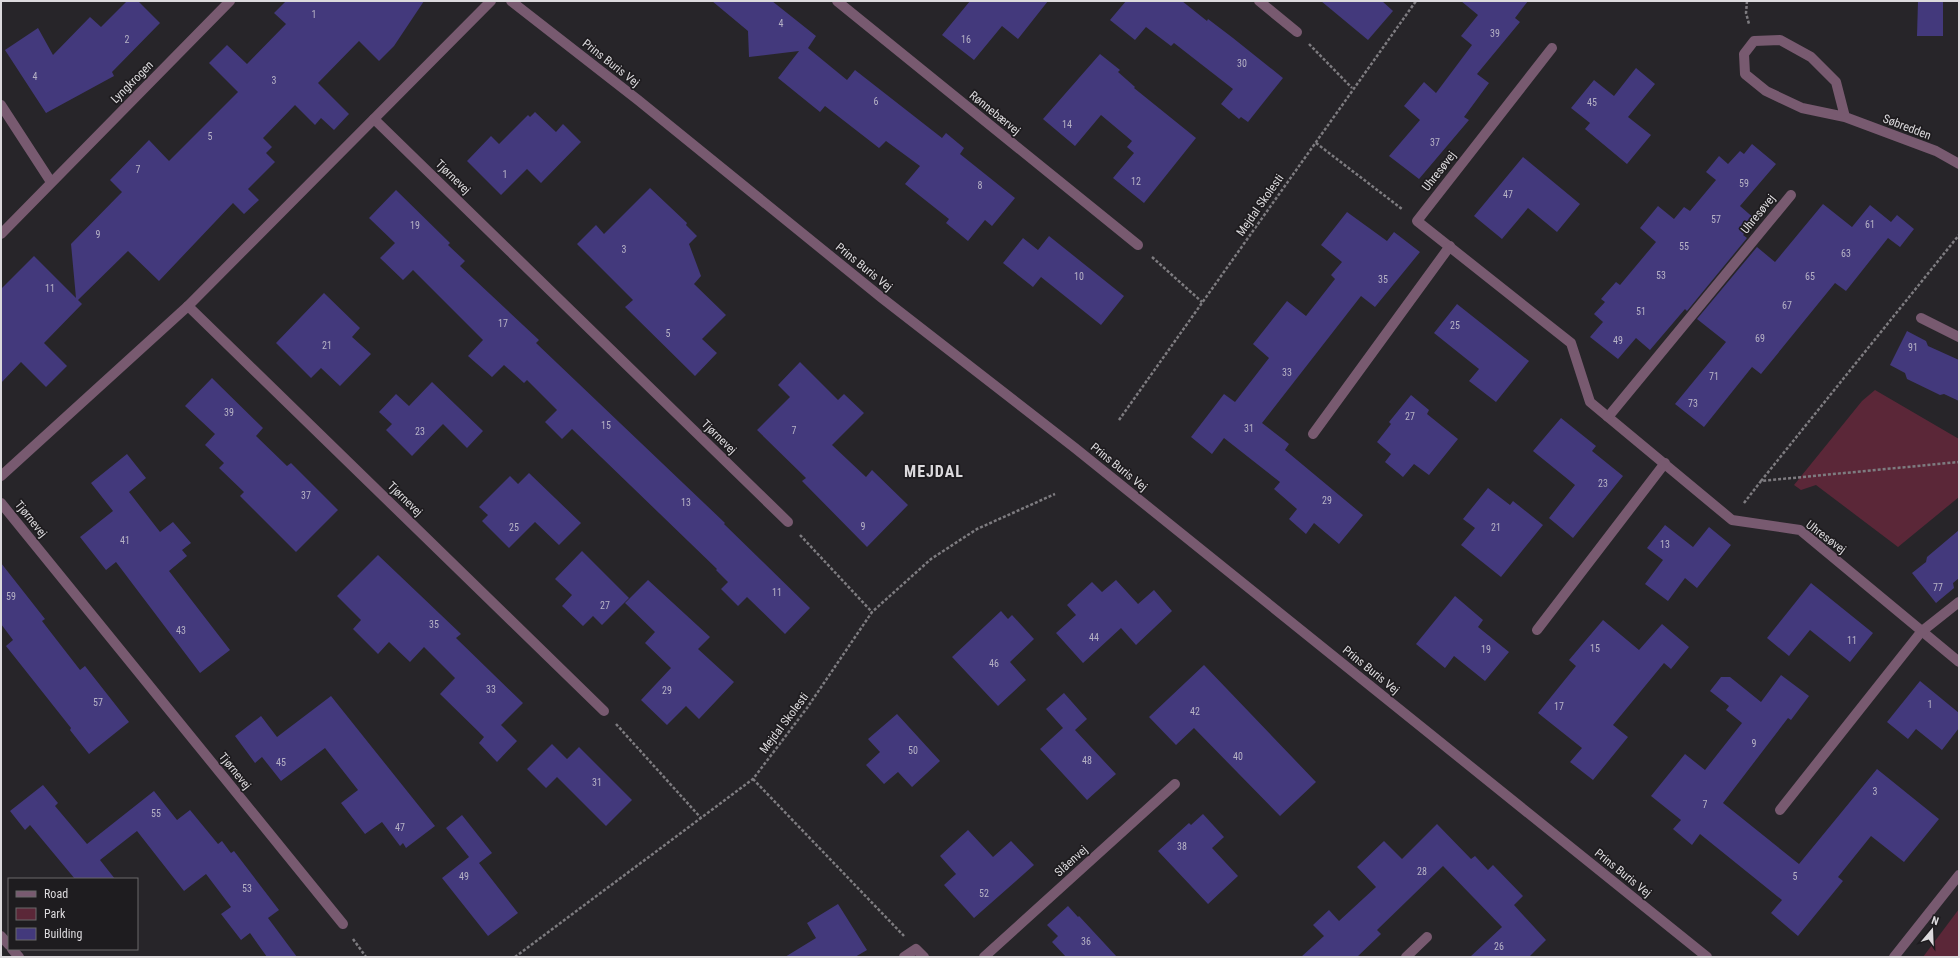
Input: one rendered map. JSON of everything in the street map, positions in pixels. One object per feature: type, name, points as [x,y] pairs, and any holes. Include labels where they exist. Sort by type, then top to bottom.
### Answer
[{"type":"street","name":"Lyngkrogen","points":[[1,234],[230,1]]},
{"type":"street","points":[[1,476],[188,306],[491,1]]},
{"type":"street","name":"Prins Buris Vej","points":[[510,1],[638,100],[882,298],[1075,448],[1707,957]]},
{"type":"street","name":"Rønnebærvej","points":[[837,1],[1138,245]]},
{"type":"street","points":[[1259,1],[1296,32]]},
{"type":"street","name":"Søbredden","points":[[1846,118],[1836,82],[1811,57],[1780,40],[1754,41],[1744,54],[1745,74],[1766,91],[1802,108],[1846,118],[1936,152],[1959,164]]},
{"type":"street","name":"Uhresøvej","points":[[1417,220],[1552,48]]},
{"type":"street","points":[[1,105],[51,182]]},
{"type":"street","name":"Tjørnevej","points":[[374,119],[788,522]]},
{"type":"street","name":"Uhresøvej","points":[[1608,417],[1791,195]]},
{"type":"street","points":[[1417,220],[1571,343],[1590,402],[1732,520]]},
{"type":"street","points":[[1313,434],[1450,246]]},
{"type":"street","name":"Tjørnevej","points":[[188,306],[604,711]]},
{"type":"street","points":[[1921,318],[1959,337]]},
{"type":"street","points":[[1537,630],[1665,463]]},
{"type":"street","name":"Tjørnevej","points":[[1,503],[343,924]]},
{"type":"street","name":"Uhresøvej","points":[[1732,520],[1800,530],[1959,662]]},
{"type":"street","points":[[1780,810],[1921,632],[1959,602]]},
{"type":"street","name":"Slåenvej","points":[[984,957],[1175,784]]},
{"type":"street","points":[[1894,957],[1959,875]]},
{"type":"street","points":[[1,936],[8,944]]},
{"type":"street","points":[[1406,957],[1427,937]]},
{"type":"street","points":[[904,957],[916,949],[924,957]]},
{"type":"path","name":"Mejdal Skolesti","points":[[1119,420],[1316,143],[1352,88],[1416,1]]},
{"type":"path","points":[[1296,32],[1352,88]]},
{"type":"path","points":[[1316,143],[1417,220]]},
{"type":"path","points":[[1732,520],[1761,481],[1959,235]]},
{"type":"path","points":[[1138,245],[1202,302]]},
{"type":"path","points":[[1761,481],[1959,462]]},
{"type":"path","name":"Mejdal Skolesti","points":[[515,957],[753,778],[807,708],[872,612],[931,559],[977,529],[1055,494]]},
{"type":"path","points":[[788,522],[872,612]]},
{"type":"path","points":[[604,711],[701,818]]},
{"type":"path","points":[[753,778],[916,949]]},
{"type":"green space","points":[[1875,390],[1959,439],[1959,497],[1898,547],[1816,485],[1801,490],[1794,485],[1862,401]]},
{"type":"green space","points":[[1959,909],[1959,957],[1923,957]]},
{"type":"building","points":[[127,1],[138,1],[160,23],[112,72],[114,76],[46,113],[5,50],[38,28],[53,55],[90,17],[101,27]]},
{"type":"building","points":[[286,1],[424,1],[394,46],[379,61],[359,41],[318,83],[349,114],[334,130],[321,118],[315,125],[295,105],[263,138],[272,147],[266,153],[275,162],[248,189],[259,200],[244,214],[233,203],[159,281],[128,251],[78,300],[82,304],[44,343],[67,366],[46,387],[21,362],[1,383],[1,289],[34,256],[76,298],[71,244],[122,192],[110,180],[149,140],[169,161],[238,92],[209,63],[227,45],[247,64],[286,24],[274,13]]},
{"type":"building","points":[[712,1],[772,1],[816,36],[808,48],[847,80],[855,70],[942,138],[946,133],[964,148],[960,154],[1015,198],[992,226],[985,220],[968,241],[946,223],[949,219],[905,184],[920,166],[886,141],[879,148],[825,106],[820,112],[778,78],[799,51],[749,57],[748,31]]},
{"type":"building","points":[[970,1],[1048,1],[1018,39],[1002,26],[974,60],[942,35]]},
{"type":"building","points":[[1126,1],[1182,1],[1207,21],[1208,19],[1233,38],[1283,78],[1248,122],[1241,117],[1239,119],[1221,104],[1233,89],[1174,43],[1171,46],[1146,27],[1135,40],[1110,20]]},
{"type":"building","points":[[1321,1],[1382,1],[1393,11],[1368,40]]},
{"type":"building","points":[[1461,1],[1528,1],[1515,18],[1520,22],[1477,74],[1489,83],[1464,117],[1469,120],[1419,179],[1389,156],[1420,120],[1404,106],[1424,82],[1436,93],[1472,45],[1461,36],[1478,15]]},
{"type":"building","points":[[1918,1],[1943,1],[1943,36],[1917,36]]},
{"type":"building","points":[[1100,54],[1120,70],[1118,72],[1135,87],[1134,88],[1196,138],[1144,203],[1113,178],[1134,153],[1127,147],[1132,141],[1101,115],[1075,146],[1043,119]]},
{"type":"building","points":[[1636,68],[1655,84],[1628,117],[1651,135],[1627,164],[1585,129],[1590,123],[1571,108],[1594,80],[1614,96]]},
{"type":"building","points":[[535,112],[556,132],[563,124],[581,142],[541,183],[527,169],[501,195],[467,161],[491,136],[499,144],[528,115],[530,117]]},
{"type":"building","points":[[1752,144],[1776,164],[1740,206],[1756,220],[1743,235],[1747,238],[1687,311],[1685,309],[1650,350],[1636,338],[1618,359],[1590,337],[1603,322],[1594,314],[1605,302],[1601,299],[1616,282],[1620,285],[1656,242],[1640,228],[1658,206],[1674,219],[1684,207],[1690,211],[1716,180],[1706,172],[1719,156],[1728,164],[1740,151],[1744,154]]},
{"type":"building","points":[[1523,157],[1580,204],[1557,232],[1528,208],[1502,239],[1474,216]]},
{"type":"building","points":[[650,188],[687,223],[686,225],[697,236],[689,244],[701,276],[694,284],[726,315],[702,339],[717,353],[695,376],[625,307],[633,300],[577,244],[596,225],[604,234]]},
{"type":"building","points":[[396,190],[450,243],[448,245],[465,261],[460,266],[539,340],[536,343],[725,523],[724,524],[810,608],[785,634],[747,597],[738,606],[721,589],[728,582],[716,570],[717,569],[572,429],[562,439],[545,422],[557,410],[527,380],[524,383],[504,365],[492,377],[468,356],[483,340],[413,270],[403,280],[380,258],[395,243],[369,218]]},
{"type":"building","points":[[1823,204],[1852,227],[1870,205],[1891,222],[1897,215],[1914,229],[1900,247],[1888,238],[1846,291],[1835,283],[1761,374],[1752,367],[1704,427],[1675,404],[1726,342],[1697,319],[1757,247],[1775,262]]},
{"type":"building","points":[[1347,212],[1387,241],[1394,232],[1420,252],[1375,307],[1361,296],[1262,423],[1289,444],[1285,450],[1363,515],[1339,544],[1314,523],[1306,534],[1289,519],[1297,509],[1274,489],[1280,482],[1224,438],[1212,454],[1191,437],[1224,394],[1235,402],[1269,358],[1253,344],[1287,301],[1306,316],[1335,279],[1331,275],[1342,262],[1321,245]]},
{"type":"building","points":[[1049,236],[1124,296],[1101,325],[1041,277],[1033,287],[1003,263],[1023,238],[1038,250]]},
{"type":"building","points":[[324,293],[360,328],[352,337],[371,354],[340,386],[321,368],[311,378],[276,343]]},
{"type":"building","points":[[1457,304],[1529,361],[1496,402],[1469,381],[1479,369],[1434,333]]},
{"type":"building","points":[[1907,331],[1926,341],[1928,346],[1959,360],[1959,401],[1944,394],[1940,395],[1907,379],[1905,373],[1890,365]]},
{"type":"building","points":[[800,362],[838,400],[844,394],[864,413],[832,445],[866,477],[872,470],[908,505],[867,547],[802,481],[806,478],[757,430],[790,397],[778,385]]},
{"type":"building","points":[[212,378],[263,428],[256,436],[287,466],[291,463],[338,510],[296,552],[240,496],[244,492],[219,468],[224,463],[205,445],[215,434],[185,406]]},
{"type":"building","points":[[432,382],[483,431],[467,448],[443,424],[412,456],[386,430],[392,424],[379,412],[396,394],[409,406]]},
{"type":"building","points":[[1411,395],[1429,410],[1427,414],[1458,439],[1429,475],[1414,464],[1403,477],[1385,462],[1391,454],[1377,442],[1391,424],[1389,422]]},
{"type":"building","points":[[1561,418],[1596,446],[1592,451],[1623,476],[1573,538],[1549,518],[1575,485],[1533,451]]},
{"type":"building","points":[[127,454],[146,478],[129,492],[160,532],[173,522],[191,543],[182,550],[187,556],[169,571],[230,650],[200,673],[116,562],[106,570],[80,537],[113,511],[91,483]]},
{"type":"building","points":[[529,473],[581,523],[559,545],[535,522],[509,548],[482,521],[488,515],[479,507],[510,476],[518,484]]},
{"type":"building","points":[[1488,488],[1510,505],[1513,501],[1543,525],[1501,577],[1461,545],[1475,528],[1463,519]]},
{"type":"building","points":[[1665,525],[1693,547],[1709,527],[1731,545],[1697,588],[1685,578],[1668,601],[1645,584],[1663,560],[1647,548]]},
{"type":"building","points":[[1959,530],[1959,578],[1953,583],[1954,588],[1936,603],[1912,573],[1926,562],[1927,557]]},
{"type":"building","points":[[582,551],[629,598],[602,625],[593,616],[583,626],[562,606],[572,595],[555,579]]},
{"type":"building","points":[[378,555],[461,634],[456,638],[523,703],[501,725],[517,741],[497,762],[479,743],[484,737],[440,694],[455,678],[424,647],[410,662],[389,642],[378,654],[353,629],[361,620],[337,596]]},
{"type":"building","points":[[1,563],[45,619],[42,621],[80,670],[85,666],[129,722],[89,754],[70,730],[71,728],[6,646],[13,640],[1,624]]},
{"type":"building","points":[[648,580],[710,637],[698,649],[734,682],[699,719],[686,706],[667,725],[641,700],[671,668],[645,643],[655,632],[625,603]]},
{"type":"building","points":[[1116,580],[1138,604],[1154,590],[1172,611],[1136,645],[1121,628],[1083,663],[1056,633],[1076,615],[1067,605],[1092,582],[1102,592]]},
{"type":"building","points":[[1811,583],[1873,633],[1850,662],[1810,630],[1789,656],[1767,638]]},
{"type":"building","points":[[1455,596],[1483,620],[1478,627],[1509,652],[1485,681],[1454,656],[1445,668],[1416,644]]},
{"type":"building","points":[[1001,611],[1008,619],[1012,615],[1034,639],[1010,662],[1026,680],[998,706],[952,657]]},
{"type":"building","points":[[1603,620],[1639,650],[1662,624],[1689,647],[1671,669],[1664,663],[1613,725],[1628,737],[1593,780],[1570,762],[1582,748],[1538,713],[1576,666],[1569,660]]},
{"type":"building","points":[[1204,665],[1316,782],[1280,816],[1194,728],[1176,745],[1149,717]]},
{"type":"building","points":[[1781,675],[1809,696],[1791,720],[1788,718],[1723,803],[1799,864],[1877,769],[1939,819],[1904,862],[1871,836],[1838,877],[1843,881],[1798,936],[1771,913],[1782,900],[1700,834],[1692,845],[1673,829],[1681,820],[1651,796],[1685,754],[1705,770],[1742,723],[1726,710],[1729,706],[1710,691],[1721,677],[1730,677],[1761,702]]},
{"type":"building","points":[[1920,681],[1959,713],[1959,728],[1942,750],[1916,729],[1908,739],[1887,722]]},
{"type":"building","points":[[1064,693],[1087,719],[1075,730],[1116,774],[1087,800],[1040,749],[1063,728],[1046,709]]},
{"type":"building","points":[[331,696],[435,826],[406,848],[403,843],[400,846],[382,822],[365,834],[341,803],[358,790],[325,748],[281,781],[262,757],[255,763],[235,736],[261,716],[277,737]]},
{"type":"building","points":[[897,714],[940,761],[912,787],[898,772],[884,784],[866,765],[880,752],[868,739]]},
{"type":"building","points":[[552,744],[567,759],[579,747],[632,800],[606,826],[557,777],[546,788],[527,769]]},
{"type":"building","points":[[43,785],[58,803],[55,806],[87,844],[154,791],[177,820],[190,810],[218,844],[222,841],[231,853],[234,851],[279,910],[268,918],[297,957],[267,957],[250,933],[241,940],[221,914],[231,907],[206,874],[184,891],[137,831],[100,860],[114,878],[74,878],[30,825],[25,830],[10,811]]},
{"type":"building","points":[[1203,814],[1224,837],[1212,848],[1238,876],[1208,904],[1158,851],[1189,823],[1191,825]]},
{"type":"building","points":[[462,815],[492,853],[479,863],[518,913],[488,936],[442,878],[469,857],[446,828]]},
{"type":"building","points":[[1437,824],[1471,859],[1475,856],[1488,870],[1493,865],[1523,896],[1514,905],[1546,940],[1529,957],[1470,957],[1502,927],[1443,866],[1377,930],[1381,934],[1357,957],[1301,957],[1324,936],[1313,925],[1329,910],[1339,921],[1376,887],[1357,867],[1384,841],[1402,859]]},
{"type":"building","points":[[968,830],[993,857],[1011,841],[1034,865],[974,918],[944,885],[956,874],[940,856]]},
{"type":"building","points":[[838,904],[867,950],[855,957],[785,957],[816,938],[807,923]]},
{"type":"building","points":[[1068,906],[1117,957],[1066,957],[1052,942],[1058,936],[1047,925]]},
{"type":"district","name":"MEJDAL","points":[[934,471]]}]
